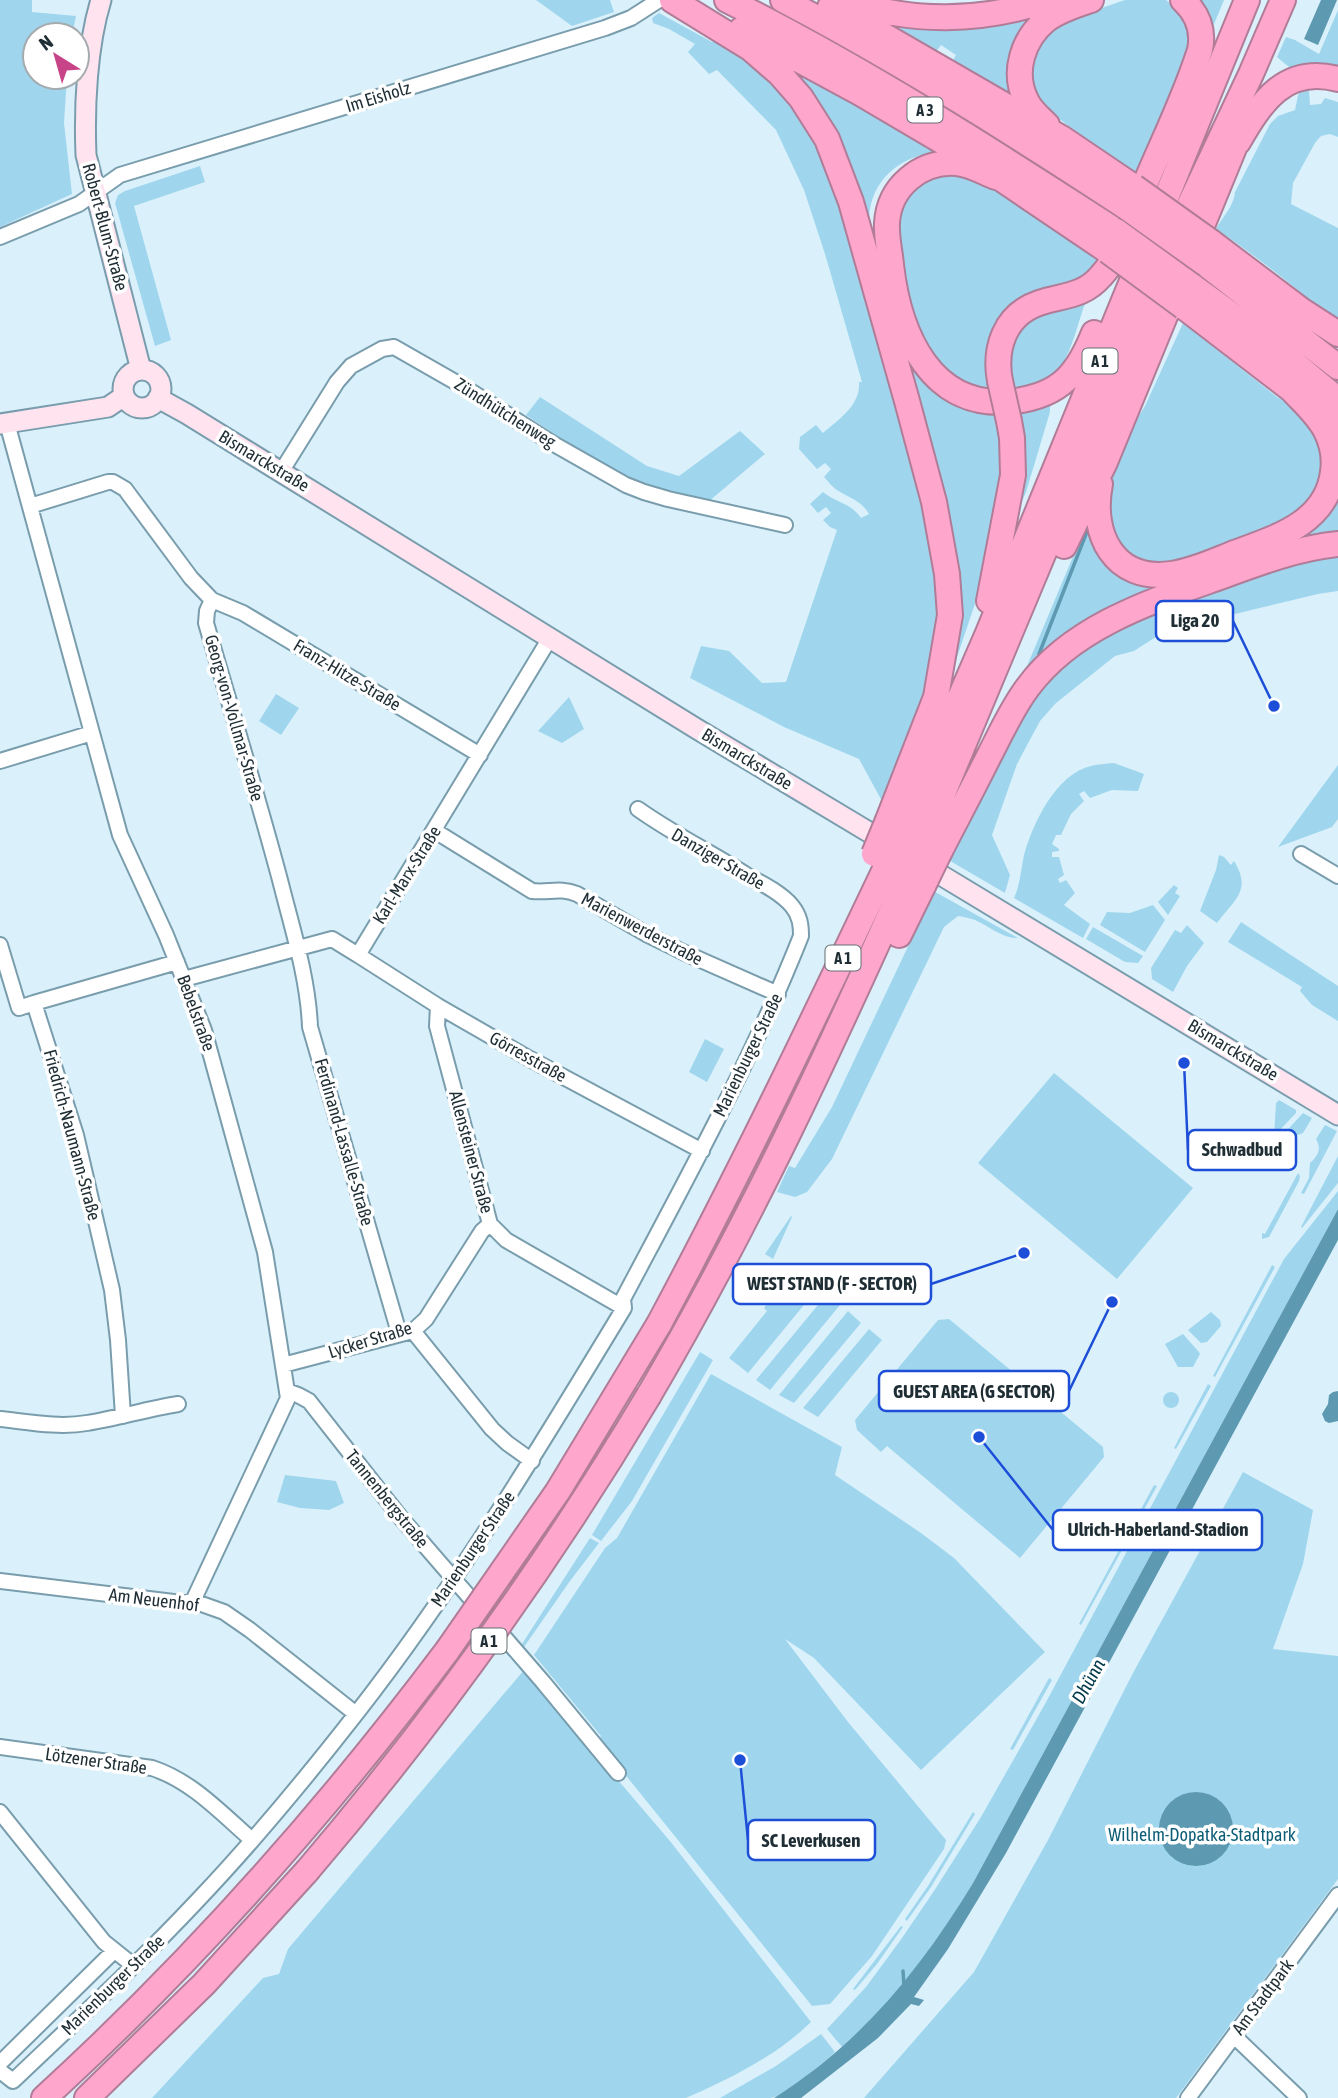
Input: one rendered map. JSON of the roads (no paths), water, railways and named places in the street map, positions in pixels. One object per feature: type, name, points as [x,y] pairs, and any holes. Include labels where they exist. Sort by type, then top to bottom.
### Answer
[{"type":"highway","name":"A 3","points":[[727,0],[788,30],[869,76],[1029,174],[1112,241],[1188,297],[1265,339],[1338,400]]},
{"type":"highway","name":"A 3","points":[[783,0],[888,57],[1130,197]]},
{"type":"highway","points":[[817,0],[862,23],[1063,139]]},
{"type":"highway","points":[[846,0],[870,9],[948,18],[1006,12],[1047,0]]},
{"type":"highway","points":[[1091,0],[1060,12],[1045,22],[1030,38],[1021,61],[1021,83],[1027,102],[1063,139],[1130,197],[1207,252],[1338,334]]},
{"type":"highway","points":[[988,633],[989,601],[1013,475],[1012,438],[998,367],[999,345],[1011,322],[1021,312],[1034,304],[1072,296],[1091,286],[1109,266],[1200,50],[1202,34],[1199,22],[1183,0]]},
{"type":"highway","points":[[1112,241],[996,177],[955,163],[932,166],[911,176],[897,191],[889,209],[887,224],[894,289],[902,318],[918,356],[937,379],[982,401],[1010,402],[1032,398],[1059,385],[1074,373],[1085,355],[1234,0]]},
{"type":"highway","name":"A 1","points":[[44,2098],[164,1982],[267,1872],[362,1760],[447,1651],[522,1545],[593,1436],[659,1324],[798,1054],[899,869],[988,633],[1247,0]]},
{"type":"highway","name":"A 1","points":[[914,835],[976,717],[1188,208],[1283,0]]},
{"type":"highway","points":[[976,717],[1006,673],[1044,584],[1105,461],[1234,148],[1246,111],[1294,0]]},
{"type":"highway","points":[[682,2],[776,46],[972,159],[996,177]]},
{"type":"highway","points":[[682,2],[750,48],[780,74],[800,98],[827,139],[851,202],[934,502],[947,574],[950,615],[914,835]]},
{"type":"highway","points":[[1234,148],[1260,106],[1281,86],[1314,75],[1338,79]]},
{"type":"highway","points":[[1207,252],[1338,367]]},
{"type":"highway","points":[[1105,461],[1097,502],[1100,531],[1110,551],[1128,566],[1148,573],[1172,574],[1275,538],[1296,528],[1313,514],[1325,498],[1333,474],[1333,452],[1328,434],[1316,416],[1292,390],[1188,297]]},
{"type":"highway","points":[[1301,310],[1338,343]]},
{"type":"highway","points":[[1292,390],[1338,416]]},
{"type":"highway","points":[[899,869],[914,835],[1030,684],[1078,640],[1121,615],[1188,588],[1245,567],[1338,544]]},
{"type":"highway","name":"A 1","points":[[88,2098],[204,1984],[307,1871],[390,1771],[470,1668],[545,1561],[622,1440],[686,1332],[793,1125],[856,1026],[899,869]]},
{"type":"main road","name":"Robert-Blum-Straße","points":[[101,0],[90,63],[85,135],[87,162],[141,370]]},
{"type":"main road","points":[[141,370],[156,376],[161,391],[153,404],[145,408],[129,403],[124,396],[123,387],[125,379],[132,372],[141,370]]},
{"type":"main road","points":[[3,424],[108,407],[124,396]]},
{"type":"main road","name":"Bismarckstraße","points":[[158,398],[708,736],[1337,1112]]},
{"type":"street","name":"Im Eisholz","points":[[0,237],[79,204],[120,176],[605,28],[631,18],[659,0]]},
{"type":"street","name":"Zündhütchenweg","points":[[281,472],[337,382],[351,366],[382,349],[394,347],[626,485],[668,499],[785,525]]},
{"type":"street","name":"Bebelstraße","points":[[3,424],[30,506],[120,835],[177,962],[204,1030],[263,1238],[287,1404],[193,1601]]},
{"type":"street","points":[[30,506],[108,482],[119,484],[132,497],[191,578],[212,600]]},
{"type":"street","name":"Franz-Hitze-Straße","points":[[212,600],[243,613],[480,755]]},
{"type":"street","name":"Georg-von-Vollmar-Straße","points":[[212,600],[206,623],[258,800],[297,948]]},
{"type":"street","name":"Karl-Marx-Straße","points":[[358,955],[550,638]]},
{"type":"street","points":[[0,761],[92,733]]},
{"type":"street","name":"Danziger Straße","points":[[638,809],[783,898],[796,912]]},
{"type":"street","name":"Marienwerderstraße","points":[[435,831],[532,891],[544,893],[565,889],[577,894],[648,935],[778,994]]},
{"type":"street","points":[[1301,854],[1338,876]]},
{"type":"street","name":"Marienburger Straße","points":[[0,2071],[13,2081],[134,1966],[199,1899],[252,1840],[356,1714],[453,1580],[532,1461],[624,1308],[623,1299],[702,1151],[778,994],[801,936],[800,919],[796,912]]},
{"type":"street","points":[[184,979],[332,939],[358,955]]},
{"type":"street","points":[[0,945],[19,1008],[177,962]]},
{"type":"street","name":"Ferdinand-Lassalle-Straße","points":[[297,948],[309,1003],[310,1027],[397,1326],[407,1332],[485,1422],[507,1443],[532,1461]]},
{"type":"street","name":"Görresstraße","points":[[358,955],[438,1006],[702,1151]]},
{"type":"street","name":"Friedrich-Naumann-Straße","points":[[34,1003],[76,1135],[112,1290],[123,1416]]},
{"type":"street","name":"Allensteiner Straße","points":[[438,1006],[437,1026],[490,1224],[516,1245],[624,1308]]},
{"type":"street","name":"Lycker Straße","points":[[283,1365],[407,1332],[426,1319],[482,1231],[490,1224]]},
{"type":"street","name":"Tannenbergstraße","points":[[287,1391],[309,1401],[453,1580],[543,1682],[618,1773]]},
{"type":"street","points":[[0,1419],[49,1424],[85,1424],[178,1404]]},
{"type":"street","name":"Am Neuenhof","points":[[0,1581],[182,1603],[193,1601],[224,1612],[356,1714]]},
{"type":"street","name":"Lötzener Straße","points":[[0,1747],[152,1768],[170,1774],[206,1799],[252,1840]]},
{"type":"street","points":[[0,1812],[97,1933],[114,1951],[134,1966]]},
{"type":"street","name":"Am Stadtpark","points":[[1188,2098],[1338,1895]]},
{"type":"street","name":"Marienburger Straße","points":[[0,2063],[114,1951]]},
{"type":"street","points":[[1234,2036],[1299,2098]]},
{"type":"water","points":[[1321,0],[1337,0],[1318,45],[1304,39]]},
{"type":"water","name":"Dhünn","points":[[1338,1209],[1338,1240],[1006,1853],[948,1949],[914,1997],[924,2000],[919,2006],[911,2004],[878,2038],[801,2098],[774,2098],[805,2077],[861,2029],[910,1975],[953,1915],[973,1883]]},
{"type":"water","points":[[1338,1391],[1338,1421],[1329,1423],[1322,1414],[1328,1404],[1329,1395]]},
{"type":"water","points":[[1196,1792],[1210,1795],[1222,1803],[1230,1815],[1233,1829],[1230,1843],[1222,1855],[1210,1863],[1196,1866],[1182,1863],[1170,1855],[1162,1843],[1159,1829],[1162,1815],[1170,1803],[1182,1795]]},
{"type":"waterway","points":[[1039,654],[1088,529]]},
{"type":"waterway","points":[[903,1971],[904,1986]]},
{"type":"place","name":"Liga 20","points":[[1274,706]]},
{"type":"place","name":"Schwadbud","points":[[1184,1063]]},
{"type":"place","name":"WEST STAND (F - SECTOR)","points":[[1024,1253]]},
{"type":"place","name":"GUEST AREA (G SECTOR)","points":[[1112,1302]]},
{"type":"place","name":"Ulrich-Haberland-Stadion","points":[[979,1437]]},
{"type":"place","name":"SC Leverkusen","points":[[740,1760]]},
{"type":"park label","name":"Wilhelm-Dopatka-Stadtpark","points":[[1202,1835]]}]
